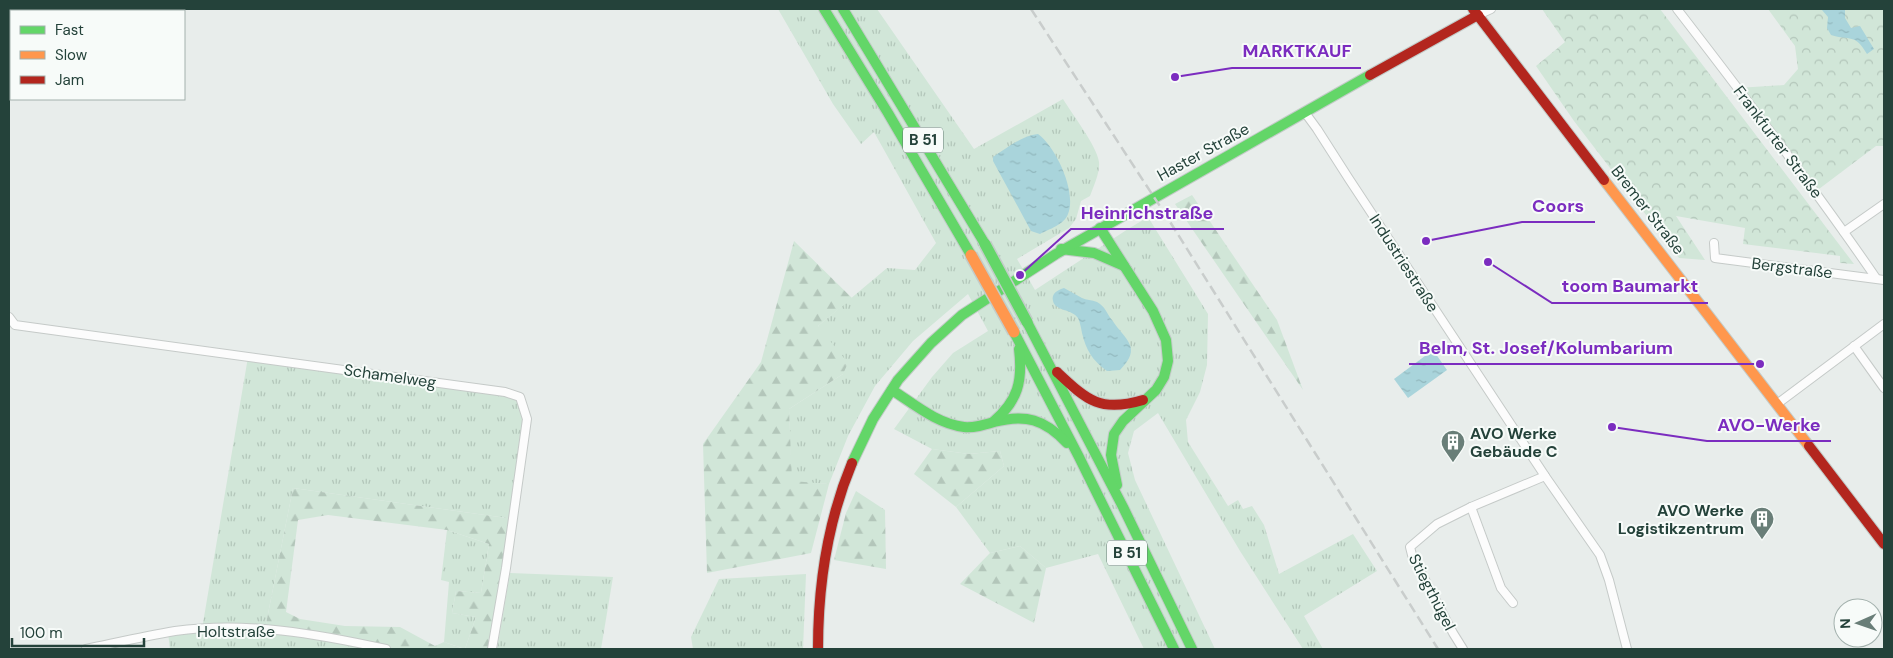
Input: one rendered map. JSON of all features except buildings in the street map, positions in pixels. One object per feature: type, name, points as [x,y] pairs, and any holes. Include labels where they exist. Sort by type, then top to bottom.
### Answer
[{"type":"main road","name":"B 51","points":[[824,9],[971,255],[1014,332],[1080,457],[1174,649]]},
{"type":"main road","name":"B 51","points":[[842,9],[985,244],[1123,507],[1192,649]]},
{"type":"main road","name":"Haster Straße","points":[[818,649],[818,600],[827,536],[847,475],[862,442],[892,390],[924,350],[960,316],[1020,275],[1100,228],[1306,114],[1475,11]]},
{"type":"main road","name":"Bremer Straße","points":[[1475,11],[1884,544]]},
{"type":"main road","points":[[1100,228],[1153,311],[1166,340],[1168,361],[1164,377],[1156,390],[1123,421],[1114,434],[1111,455],[1123,507]]},
{"type":"main road","points":[[1061,250],[1093,253],[1112,259],[1125,266]]},
{"type":"main road","points":[[990,424],[1003,415],[1020,387],[1022,367],[1014,332]]},
{"type":"main road","points":[[1050,366],[1082,396],[1098,404],[1129,406],[1146,399]]},
{"type":"main road","points":[[892,390],[940,419],[962,427],[980,427],[1017,418],[1031,418],[1043,422],[1059,434],[1080,457]]},
{"type":"street","points":[[1475,11],[1491,9]]},
{"type":"street","name":"Frankfurter Straße","points":[[1677,9],[1844,232],[1876,278]]},
{"type":"street","name":"Industriestraße","points":[[1306,114],[1545,476],[1600,555],[1627,649]]},
{"type":"street","points":[[1844,232],[1884,204]]},
{"type":"street","name":"Bergstraße","points":[[1714,243],[1715,258],[1884,280]]},
{"type":"street","name":"Schamelweg","points":[[9,317],[15,325],[505,392],[520,397],[527,418],[506,568],[492,649]]},
{"type":"street","points":[[1777,404],[1884,324]]},
{"type":"street","points":[[1854,346],[1884,388]]},
{"type":"street","name":"Stiegthügel","points":[[1463,649],[1453,634],[1410,547],[1437,524],[1545,476]]},
{"type":"street","points":[[1472,507],[1500,588],[1513,603]]},
{"type":"street","name":"Holtstraße","points":[[86,649],[176,631],[256,628],[333,637],[386,649]]},
{"type":"green space","points":[[778,9],[877,9],[974,149],[1063,99],[1094,148],[1099,162],[1098,175],[1090,196],[1081,201],[1076,219],[1069,228],[1017,259],[1035,290],[1148,217],[1208,314],[1207,365],[1200,392],[1186,420],[1188,442],[1228,506],[1238,500],[1243,509],[1252,506],[1264,525],[1279,574],[1353,534],[1377,571],[1304,616],[1323,649],[1303,649],[1240,551],[1158,413],[1134,431],[1128,453],[1135,480],[1215,649],[1144,649],[1098,554],[1046,568],[1020,546],[990,553],[956,507],[1004,466],[1000,451],[969,454],[932,449],[894,429],[932,377],[953,353],[988,331],[968,294],[913,341],[875,386],[848,436],[829,484],[791,482],[789,409],[843,374],[818,326],[887,268],[915,270],[936,243],[874,132],[861,144],[833,104]]},
{"type":"green space","points":[[1542,9],[1660,9],[1854,264],[1840,263],[1840,256],[1743,244],[1745,228],[1676,216],[1705,260],[1679,258],[1574,121],[1536,66],[1565,42]]},
{"type":"green space","points":[[1768,9],[1884,9],[1884,146],[1876,146],[1815,192],[1737,88],[1784,85],[1798,69],[1795,46]]},
{"type":"green space","points":[[1192,195],[1277,320],[1303,390],[1175,204]]},
{"type":"green space","points":[[794,241],[852,298],[818,326],[848,363],[843,374],[789,409],[792,481],[829,484],[811,553],[707,573],[703,444],[761,362]]},
{"type":"green space","points":[[248,357],[520,397],[527,419],[513,519],[293,488],[265,629],[386,649],[170,649],[168,633],[202,629]]},
{"type":"green space","points":[[932,449],[969,454],[1000,451],[1004,466],[956,507],[914,474]]},
{"type":"green space","points":[[293,488],[513,519],[492,649],[465,649],[476,617],[452,613],[456,591],[481,593],[489,544],[447,530],[328,515],[298,520],[286,612],[300,619],[345,626],[400,627],[435,646],[444,642],[464,649],[386,649],[265,629]]},
{"type":"green space","points":[[856,491],[885,510],[886,569],[834,560],[846,513]]},
{"type":"green space","points":[[447,530],[489,544],[481,593],[456,591],[452,613],[476,617],[465,649],[444,642],[449,582],[441,580]]},
{"type":"green space","points":[[1020,546],[1046,568],[1034,623],[960,584],[990,553]]},
{"type":"green space","points":[[510,573],[613,577],[601,649],[497,649]]},
{"type":"green space","points":[[806,574],[803,649],[693,649],[691,637],[719,579]]},
{"type":"water","points":[[1845,9],[1845,18],[1851,28],[1860,26],[1874,49],[1867,54],[1863,47],[1855,40],[1831,35],[1827,28],[1828,17],[1822,10]]},
{"type":"water","points":[[1038,134],[1045,140],[1058,159],[1070,194],[1070,205],[1066,218],[1056,226],[1040,234],[1031,231],[993,161],[993,157],[1014,143]]},
{"type":"water","points":[[1064,288],[1082,298],[1100,304],[1130,344],[1130,355],[1120,370],[1107,371],[1097,363],[1085,345],[1078,318],[1054,304],[1054,294]]},
{"type":"water","points":[[1433,350],[1447,370],[1408,398],[1394,379]]},
{"type":"railway","points":[[1031,9],[1167,217],[1438,649]]},
{"type":"traffic: fast","points":[[824,9],[888,113],[971,255]]},
{"type":"traffic: fast","points":[[843,9],[985,244]]},
{"type":"traffic: fast","points":[[852,463],[873,419],[898,380],[931,343],[962,315],[1056,254],[1370,75]]},
{"type":"traffic: fast","points":[[1100,228],[1153,311],[1166,340],[1168,361],[1164,377],[1156,390],[1123,421],[1114,434],[1111,455],[1117,485]]},
{"type":"traffic: fast","points":[[985,244],[1027,322]]},
{"type":"traffic: fast","points":[[1061,249],[1094,253],[1124,266]]},
{"type":"traffic: fast","points":[[1027,322],[1123,507],[1192,649]]},
{"type":"traffic: fast","points":[[1014,332],[1079,457],[1174,649]]},
{"type":"traffic: fast","points":[[993,422],[1008,406],[1017,390],[1020,371],[1019,349]]},
{"type":"traffic: fast","points":[[892,390],[926,413],[944,422],[972,427],[1005,420],[1034,420],[1050,428],[1067,443]]},
{"type":"traffic: slow","points":[[1604,180],[1809,446]]},
{"type":"traffic: slow","points":[[971,255],[1014,332]]},
{"type":"traffic: jam","points":[[1473,9],[1604,180]]},
{"type":"traffic: jam","points":[[1370,75],[1478,15]]},
{"type":"traffic: jam","points":[[1057,372],[1086,397],[1095,401],[1116,405],[1143,400]]},
{"type":"traffic: jam","points":[[1809,446],[1884,544]]},
{"type":"traffic: jam","points":[[818,649],[822,577],[830,531],[852,463]]},
{"type":"place","name":"MARKTKAUF","points":[[1175,77]]},
{"type":"place","name":"Coors","points":[[1426,241]]},
{"type":"place","name":"toom Baumarkt","points":[[1488,262]]},
{"type":"place","name":"Heinrichstraße","points":[[1020,275]]},
{"type":"place","name":"Belm, St. Josef/Kolumbarium","points":[[1760,364]]},
{"type":"place","name":"AVO-Werke","points":[[1612,427]]},
{"type":"place","name":"AVO Werke Gebäude C","points":[[1453,463]]},
{"type":"place","name":"AVO Werke Logistikzentrum","points":[[1762,540]]}]
